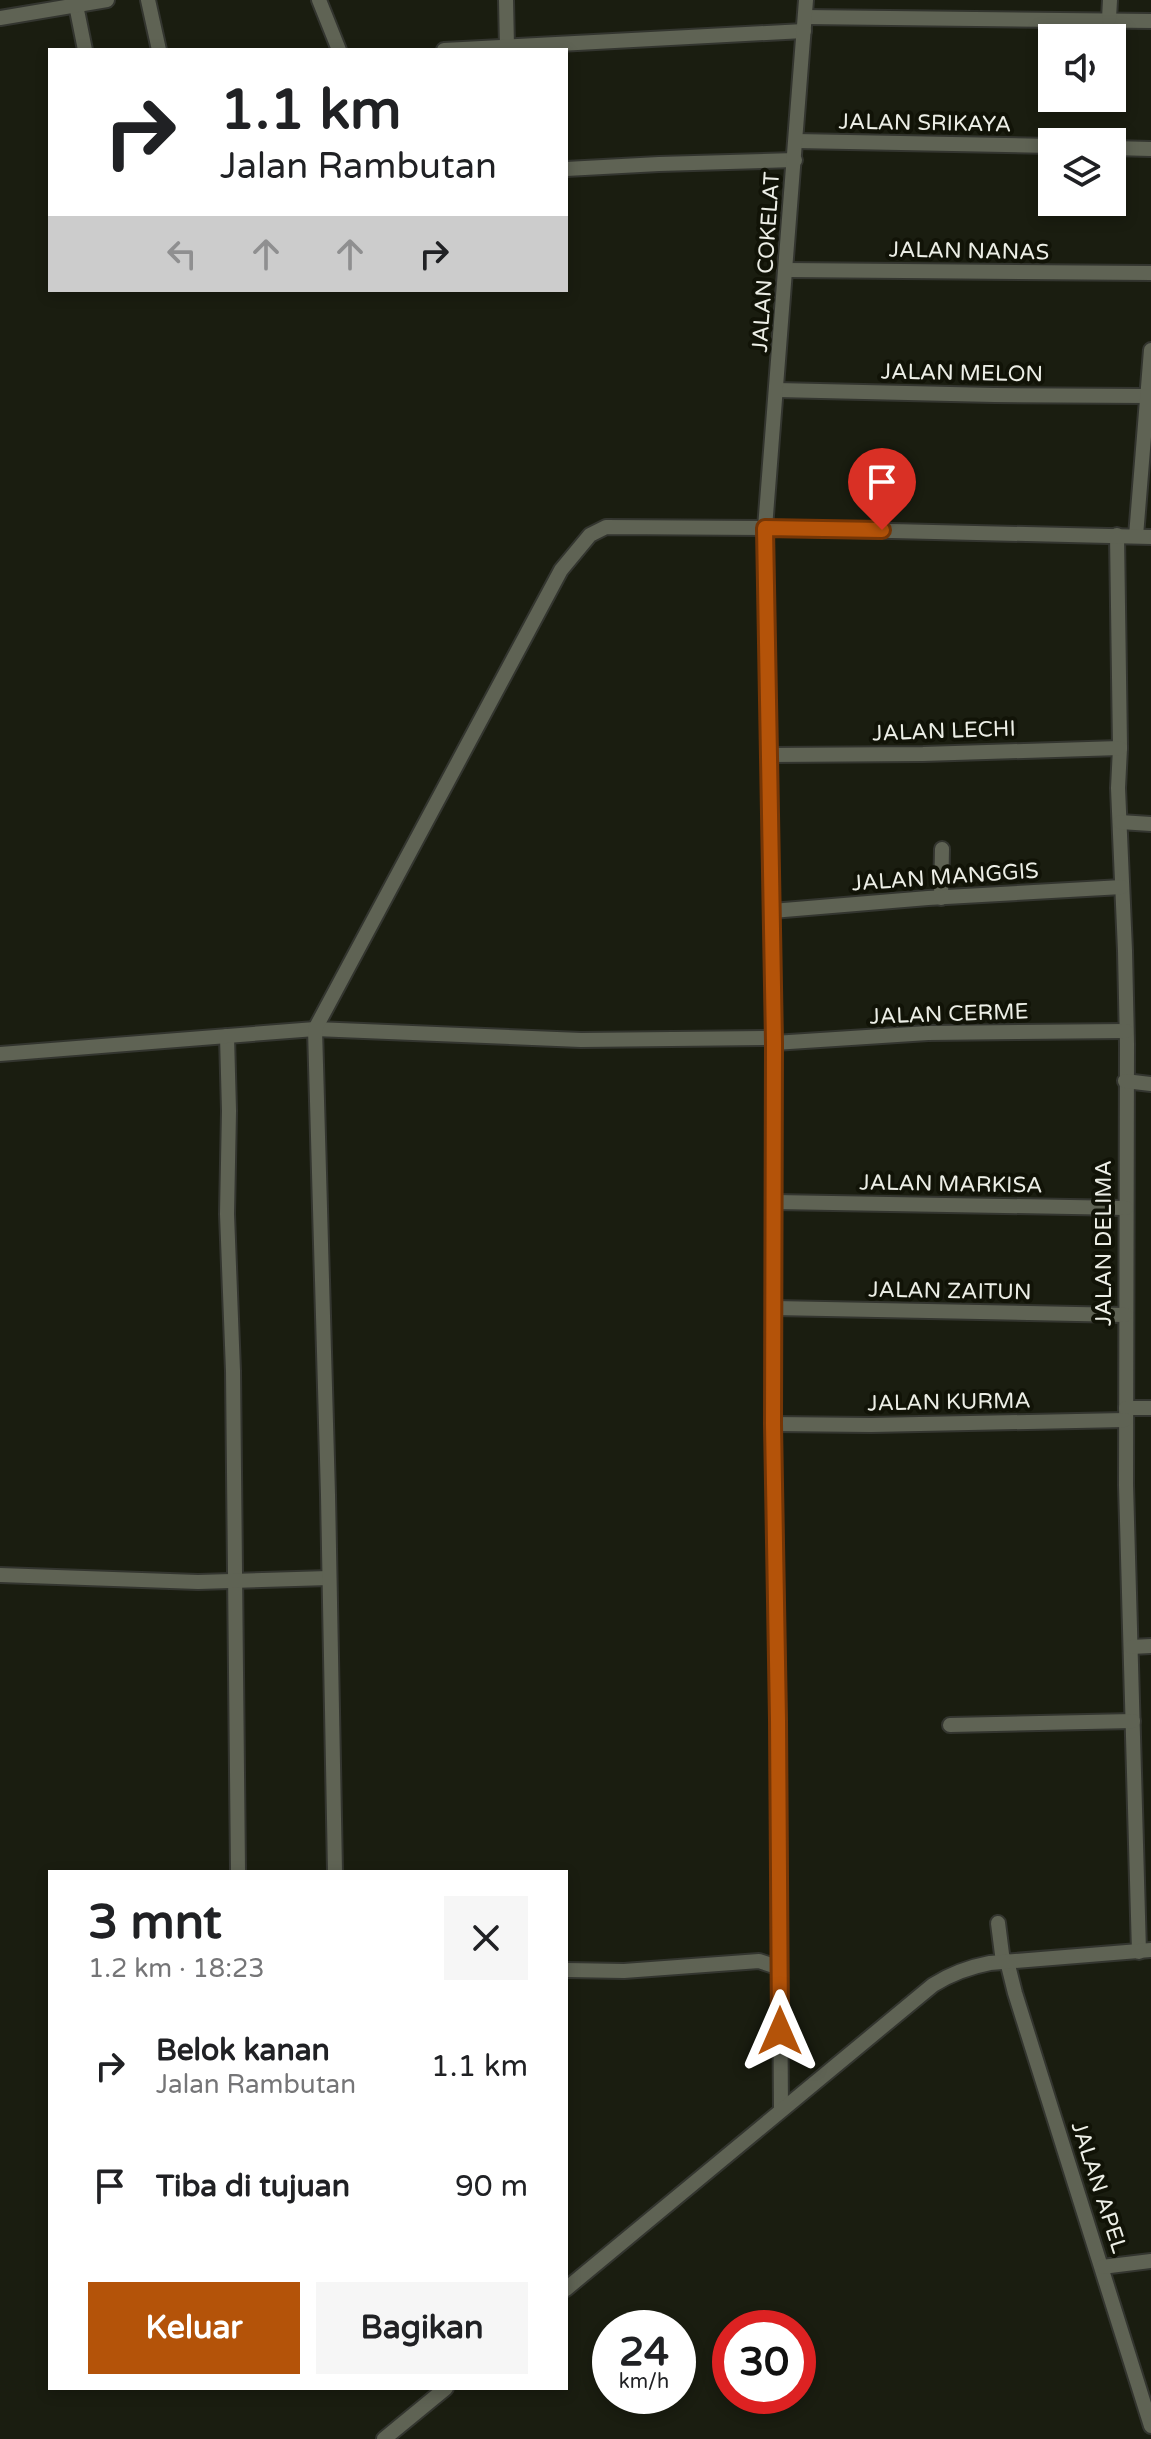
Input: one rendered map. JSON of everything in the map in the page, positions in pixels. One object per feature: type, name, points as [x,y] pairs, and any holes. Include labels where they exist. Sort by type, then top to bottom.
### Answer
[{"type":"street","points":[[0,18],[107,0]]},
{"type":"street","points":[[148,0],[159,48]]},
{"type":"street","points":[[319,0],[338,48]]},
{"type":"street","points":[[506,0],[507,47]]},
{"type":"street","name":"JALAN COKELAT","points":[[781,2110],[773,1424],[775,1202],[765,528],[806,0]]},
{"type":"street","points":[[1109,19],[1110,0]]},
{"type":"street","points":[[76,5],[85,48]]},
{"type":"street","points":[[486,48],[804,24],[1151,21]]},
{"type":"street","name":"JALAN SRIKAYA","points":[[796,141],[1038,146]]},
{"type":"street","points":[[1126,148],[1151,149]]},
{"type":"street","points":[[568,169],[795,160]]},
{"type":"street","name":"JALAN NANAS","points":[[786,270],[1151,273]]},
{"type":"street","points":[[335,1870],[315,1029],[525,633],[577,548],[595,530],[606,527],[1144,536],[1151,350]]},
{"type":"street","name":"JALAN MELON","points":[[777,390],[1147,396]]},
{"type":"street","name":"JALAN DELIMA","points":[[1117,535],[1118,788],[1126,1031],[1125,1414],[1133,1721],[1145,1951]]},
{"type":"street","name":"JALAN LECHI","points":[[769,755],[1120,748]]},
{"type":"street","points":[[1120,822],[1151,824]]},
{"type":"street","points":[[941,898],[942,849]]},
{"type":"street","name":"JALAN MANGGIS","points":[[772,911],[1122,887]]},
{"type":"street","name":"JALAN CERME","points":[[0,1054],[315,1029],[581,1040],[773,1040],[928,1033],[1126,1031]]},
{"type":"street","points":[[227,1036],[238,1870]]},
{"type":"street","points":[[1125,1081],[1151,1084]]},
{"type":"street","name":"JALAN MARKISA","points":[[775,1202],[1126,1208]]},
{"type":"street","name":"JALAN ZAITUN","points":[[774,1308],[1125,1315]]},
{"type":"street","name":"JALAN KURMA","points":[[773,1424],[871,1425],[1125,1414],[1151,1408]]},
{"type":"street","points":[[0,1575],[236,1583],[329,1578]]},
{"type":"street","points":[[1131,1647],[1151,1646]]},
{"type":"street","points":[[950,1725],[1133,1721]]},
{"type":"street","name":"JALAN APEL","points":[[998,1923],[1005,1962],[1151,2426]]},
{"type":"street","points":[[568,2287],[933,1985],[949,1975],[969,1967],[1005,1962],[1145,1951]]},
{"type":"street","points":[[568,1970],[624,1971],[759,1961],[780,1968]]},
{"type":"street","points":[[1102,2267],[1151,2261]]},
{"type":"street","points":[[384,2439],[444,2390]]},
{"type":"route","points":[[780,2031],[773,1424],[774,1043],[765,528],[882,530]]}]
